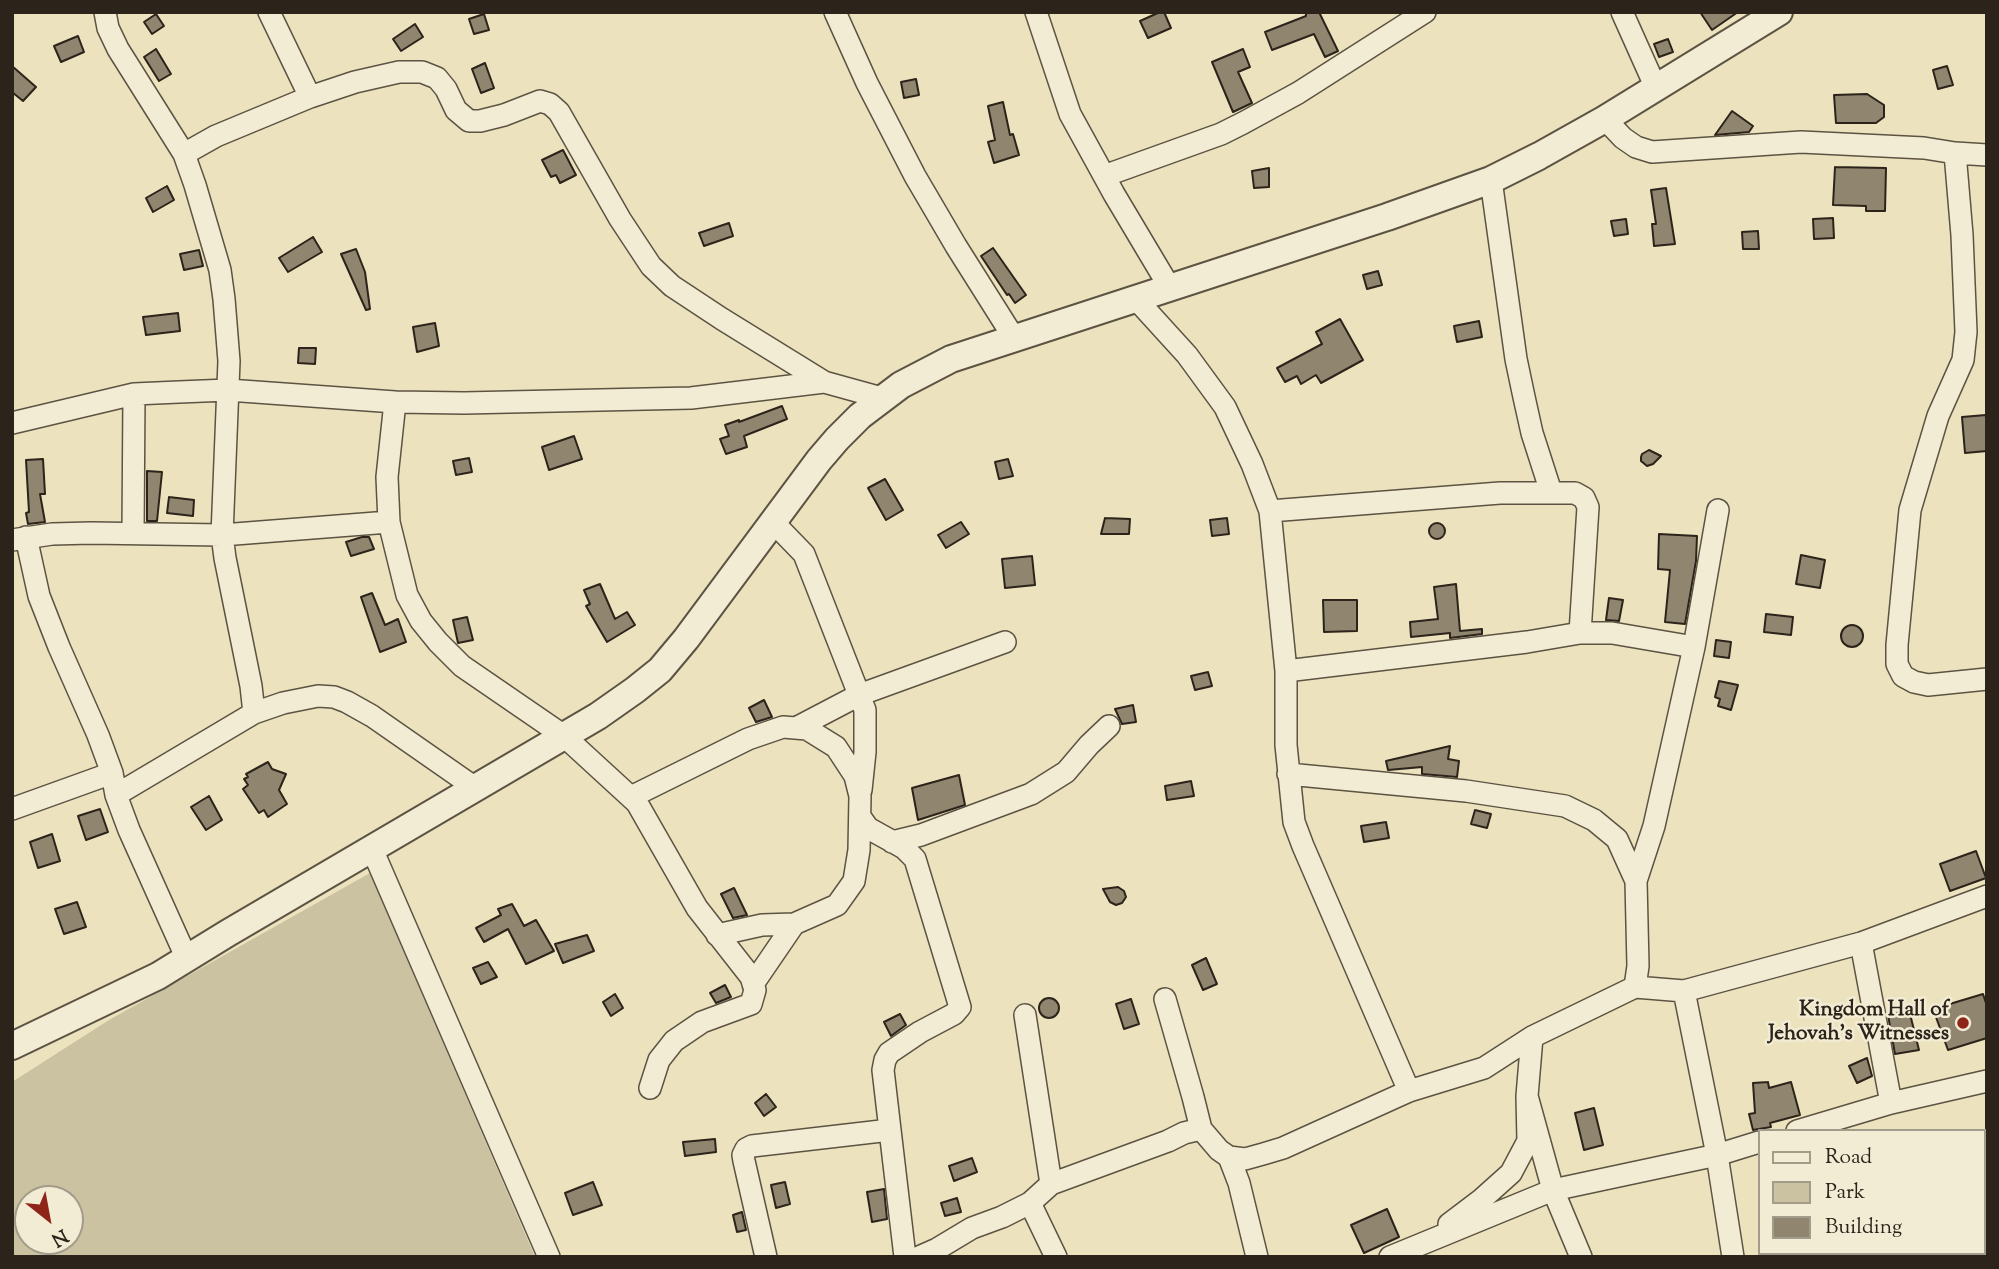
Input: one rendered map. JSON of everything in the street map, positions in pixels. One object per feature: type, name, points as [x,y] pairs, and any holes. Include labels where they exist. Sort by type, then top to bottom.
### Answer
[{"type":"street","points":[[105,12],[108,27],[118,49],[184,154],[219,270],[229,360],[222,535],[254,713]]},
{"type":"street","points":[[269,12],[310,97]]},
{"type":"street","points":[[835,12],[915,176],[1014,338]]},
{"type":"street","points":[[1036,12],[1070,114],[1170,288]]},
{"type":"street","points":[[1104,176],[1221,134],[1243,123],[1298,93],[1424,12]]},
{"type":"street","points":[[1622,12],[1656,88]]},
{"type":"street","points":[[12,1046],[158,976],[598,716],[635,690],[660,670],[685,639],[837,439],[860,416],[901,385],[951,359],[1387,217],[1491,180],[1605,119],[1779,12]]},
{"type":"street","points":[[184,154],[216,136],[310,97],[355,82],[399,72],[422,72],[437,78],[446,89],[456,110],[469,121],[504,115],[540,101],[550,104],[559,112],[651,266],[672,286],[824,382],[882,398]]},
{"type":"street","points":[[1605,119],[1623,138],[1636,147],[1651,152],[1801,142],[1924,148],[1987,155]]},
{"type":"street","points":[[1955,153],[1966,332],[1963,360],[1938,416],[1910,510],[1897,664],[1903,676],[1921,684],[1987,679]]},
{"type":"street","points":[[1491,180],[1516,359],[1532,433],[1552,492]]},
{"type":"street","points":[[1136,299],[1187,355],[1225,407],[1252,464],[1270,511],[1286,671],[1286,745],[1294,822],[1409,1091]]},
{"type":"street","points":[[12,423],[134,394],[228,390],[395,402],[477,402],[691,398],[824,382]]},
{"type":"street","points":[[132,533],[134,394]]},
{"type":"street","points":[[395,402],[387,477],[389,522],[407,595],[421,621],[462,666],[564,736],[637,803],[696,908],[751,977],[755,990],[751,1003],[702,1022],[674,1041],[659,1060],[650,1088]]},
{"type":"street","points":[[1270,511],[1412,499],[1575,492],[1584,498],[1588,507],[1580,633]]},
{"type":"street","points":[[1635,987],[1638,966],[1636,881],[1654,826],[1694,647],[1718,510]]},
{"type":"street","points":[[187,959],[129,830],[99,735],[59,647],[19,539],[65,533],[222,535],[389,522]]},
{"type":"street","points":[[717,935],[762,925],[793,924],[837,905],[854,881],[861,818],[865,710],[804,554],[773,522]]},
{"type":"street","points":[[1286,671],[1491,647],[1580,633],[1612,633],[1694,647]]},
{"type":"street","points":[[796,728],[859,695],[1006,642]]},
{"type":"street","points":[[116,795],[254,713],[317,696],[334,697],[372,716],[474,788]]},
{"type":"street","points":[[892,842],[921,835],[1031,794],[1066,772],[1088,745],[1109,726]]},
{"type":"street","points":[[631,797],[748,738],[783,727],[807,729],[836,747],[855,776],[860,796]]},
{"type":"street","points":[[12,809],[112,774]]},
{"type":"street","points":[[1288,774],[1466,791],[1565,806],[1594,820],[1617,839],[1636,881]]},
{"type":"street","points":[[861,818],[868,828],[904,848],[915,859],[960,1007],[954,1014],[889,1053],[885,1060],[883,1070],[905,1257]]},
{"type":"street","points":[[372,849],[550,1257]]},
{"type":"street","points":[[1165,999],[1201,1129],[1219,1150],[1229,1157],[1245,1159],[1283,1148],[1409,1091],[1484,1068],[1532,1037],[1635,987],[1684,991],[1861,943],[1987,896]]},
{"type":"street","points":[[753,984],[793,924]]},
{"type":"street","points":[[1861,943],[1891,1102]]},
{"type":"street","points":[[1684,991],[1717,1155],[1733,1257]]},
{"type":"street","points":[[1025,1015],[1051,1184]]},
{"type":"street","points":[[1388,1257],[1460,1217],[1511,1173],[1528,1142],[1527,1096],[1532,1037]]},
{"type":"street","points":[[1803,1129],[1891,1102],[1987,1081]]},
{"type":"street","points":[[1527,1096],[1553,1190],[1581,1257]]},
{"type":"street","points":[[919,1257],[972,1228],[1030,1203],[1051,1184],[1201,1129]]},
{"type":"street","points":[[766,1257],[744,1161],[746,1149],[752,1146],[890,1130]]},
{"type":"street","points":[[1388,1257],[1553,1190],[1717,1155],[1758,1142]]},
{"type":"street","points":[[1229,1157],[1239,1183],[1257,1257]]},
{"type":"street","points":[[1030,1203],[1056,1257]]},
{"type":"green space","points":[[370,873],[535,1257],[12,1257],[12,1082],[109,1020]]},
{"type":"building","points":[[1164,12],[1171,28],[1148,38],[1140,21]]},
{"type":"building","points":[[1306,12],[1319,12],[1338,51],[1325,57],[1314,34],[1272,50],[1265,32],[1306,16]]},
{"type":"building","points":[[1700,12],[1738,12],[1712,30]]},
{"type":"building","points":[[156,14],[164,26],[152,34],[144,22]]},
{"type":"building","points":[[484,14],[489,30],[474,34],[469,19]]},
{"type":"building","points":[[415,24],[423,37],[401,51],[393,39]]},
{"type":"building","points":[[78,36],[84,52],[61,62],[54,46]]},
{"type":"building","points":[[1668,39],[1673,52],[1659,57],[1654,44]]},
{"type":"building","points":[[156,49],[171,74],[159,81],[144,57]]},
{"type":"building","points":[[1243,49],[1250,67],[1238,72],[1252,103],[1233,112],[1212,62]]},
{"type":"building","points":[[485,63],[494,88],[481,93],[472,69]]},
{"type":"building","points":[[12,66],[36,87],[23,101],[12,92]]},
{"type":"building","points":[[1947,66],[1953,85],[1938,89],[1933,70]]},
{"type":"building","points":[[916,79],[919,95],[904,98],[901,82]]},
{"type":"building","points":[[1867,94],[1884,105],[1884,117],[1876,123],[1836,123],[1834,95]]},
{"type":"building","points":[[1003,102],[1010,135],[1013,134],[1019,155],[994,163],[988,142],[995,140],[988,106]]},
{"type":"building","points":[[1732,111],[1753,126],[1749,132],[1715,135]]},
{"type":"building","points":[[563,150],[576,175],[560,183],[556,175],[551,177],[542,160]]},
{"type":"building","points":[[1835,167],[1886,168],[1885,211],[1866,211],[1866,206],[1833,205]]},
{"type":"building","points":[[1269,168],[1269,187],[1254,188],[1252,171]]},
{"type":"building","points":[[167,186],[174,200],[153,212],[146,198]]},
{"type":"building","points":[[1666,188],[1675,244],[1654,246],[1652,224],[1656,224],[1651,190]]},
{"type":"building","points":[[1833,218],[1834,238],[1814,239],[1813,219]]},
{"type":"building","points":[[1626,219],[1628,234],[1614,236],[1611,221]]},
{"type":"building","points":[[729,223],[733,236],[704,246],[699,233]]},
{"type":"building","points":[[1758,231],[1759,249],[1743,249],[1742,232]]},
{"type":"building","points":[[313,237],[322,252],[288,272],[279,258]]},
{"type":"building","points":[[993,248],[1026,295],[1015,303],[981,256]]},
{"type":"building","points":[[356,249],[365,272],[370,309],[366,310],[341,254]]},
{"type":"building","points":[[199,250],[203,266],[184,270],[180,254]]},
{"type":"building","points":[[1378,271],[1382,285],[1367,289],[1363,275]]},
{"type":"building","points":[[178,313],[180,331],[146,335],[143,317]]},
{"type":"building","points":[[1340,319],[1363,360],[1321,383],[1316,375],[1301,384],[1297,376],[1285,382],[1277,368],[1322,344],[1316,332]]},
{"type":"building","points":[[1479,321],[1482,337],[1457,342],[1454,326]]},
{"type":"building","points":[[435,323],[439,346],[417,352],[413,327]]},
{"type":"building","points":[[299,348],[316,348],[315,364],[298,363]]},
{"type":"building","points":[[782,406],[787,419],[744,436],[747,447],[726,454],[720,439],[729,436],[725,425]]},
{"type":"building","points":[[1986,415],[1987,451],[1965,453],[1962,417]]},
{"type":"building","points":[[574,436],[582,459],[549,470],[542,447]]},
{"type":"building","points":[[1649,450],[1661,456],[1647,466],[1641,461],[1641,457]]},
{"type":"building","points":[[469,458],[472,472],[456,475],[453,461]]},
{"type":"building","points":[[43,459],[45,494],[40,494],[45,522],[28,524],[26,460]]},
{"type":"building","points":[[1008,459],[1013,476],[999,479],[995,462]]},
{"type":"building","points":[[147,471],[162,472],[157,521],[147,521]]},
{"type":"building","points":[[885,479],[903,510],[886,520],[868,488]]},
{"type":"building","points":[[169,497],[194,500],[193,516],[167,513]]},
{"type":"building","points":[[1105,518],[1130,519],[1129,534],[1101,534]]},
{"type":"building","points":[[1227,518],[1229,534],[1212,536],[1210,520]]},
{"type":"building","points":[[961,522],[969,534],[946,548],[938,535]]},
{"type":"building","points":[[1437,523],[1445,531],[1437,539],[1429,531]]},
{"type":"building","points":[[1659,534],[1697,536],[1696,561],[1685,624],[1665,622],[1670,570],[1658,569]]},
{"type":"building","points":[[369,537],[374,549],[351,556],[346,542]]},
{"type":"building","points":[[1801,555],[1825,560],[1820,588],[1796,584]]},
{"type":"building","points":[[1032,556],[1035,585],[1005,588],[1002,559]]},
{"type":"building","points":[[600,584],[615,619],[627,612],[635,625],[607,642],[586,606],[590,604],[584,590]]},
{"type":"building","points":[[1456,584],[1460,631],[1482,629],[1482,634],[1450,638],[1450,633],[1411,637],[1410,622],[1438,619],[1434,587]]},
{"type":"building","points":[[372,593],[385,625],[398,619],[406,642],[380,652],[361,597]]},
{"type":"building","points":[[1609,598],[1623,600],[1619,621],[1606,620]]},
{"type":"building","points":[[1323,600],[1357,600],[1357,631],[1324,632]]},
{"type":"building","points":[[1766,614],[1793,617],[1791,635],[1764,632]]},
{"type":"building","points":[[467,617],[473,640],[458,643],[453,620]]},
{"type":"building","points":[[1848,625],[1856,625],[1863,632],[1863,640],[1856,647],[1848,647],[1841,640],[1841,632]]},
{"type":"building","points":[[1716,640],[1731,642],[1729,658],[1714,656]]},
{"type":"building","points":[[1208,672],[1212,686],[1195,690],[1191,676]]},
{"type":"building","points":[[1719,681],[1738,685],[1731,710],[1718,706],[1720,699],[1715,697]]},
{"type":"building","points":[[764,700],[772,717],[756,722],[749,708]]},
{"type":"building","points":[[1133,705],[1136,722],[1122,724],[1115,709]]},
{"type":"building","points":[[1450,746],[1448,759],[1459,761],[1457,777],[1422,774],[1422,767],[1388,770],[1386,761]]},
{"type":"building","points":[[268,762],[272,769],[286,774],[279,790],[287,804],[268,817],[264,810],[259,813],[243,789],[248,785],[244,779],[248,777],[246,774]]},
{"type":"building","points":[[959,775],[965,805],[918,820],[912,788]]},
{"type":"building","points":[[1191,781],[1194,796],[1167,800],[1165,786]]},
{"type":"building","points":[[209,796],[222,820],[206,830],[191,807]]},
{"type":"building","points":[[100,809],[108,832],[86,840],[78,816]]},
{"type":"building","points":[[1475,810],[1491,814],[1487,828],[1471,824]]},
{"type":"building","points":[[1386,822],[1389,838],[1364,842],[1361,826]]},
{"type":"building","points":[[52,834],[60,861],[38,868],[30,842]]},
{"type":"building","points":[[1976,851],[1986,878],[1950,891],[1940,864]]},
{"type":"building","points":[[1118,887],[1124,891],[1126,897],[1122,903],[1116,905],[1110,902],[1103,889]]},
{"type":"building","points":[[734,888],[747,915],[733,918],[721,894]]},
{"type":"building","points":[[77,902],[86,927],[64,934],[55,909]]},
{"type":"building","points":[[512,904],[524,926],[536,920],[554,951],[526,964],[508,929],[484,942],[476,928],[501,915],[498,909]]},
{"type":"building","points":[[587,935],[594,951],[563,963],[555,944]]},
{"type":"building","points":[[1206,958],[1217,984],[1203,990],[1192,965]]},
{"type":"building","points":[[488,962],[497,977],[481,984],[473,968]]},
{"type":"building","points":[[725,985],[731,997],[716,1003],[710,993]]},
{"type":"building","points":[[615,994],[623,1008],[611,1016],[603,1002]]},
{"type":"building","name":"Kingdom Hall of Jehovah's Witnesses","points":[[1983,994],[1987,1006],[1987,1038],[1948,1050],[1933,1009]]},
{"type":"building","points":[[1049,998],[1056,1001],[1059,1008],[1056,1015],[1049,1018],[1042,1015],[1039,1008],[1042,1001]]},
{"type":"building","points":[[1131,999],[1139,1024],[1124,1029],[1116,1004]]},
{"type":"building","points":[[1909,1010],[1919,1050],[1895,1054],[1888,1015]]},
{"type":"building","points":[[900,1014],[906,1025],[891,1036],[884,1022]]},
{"type":"building","points":[[1867,1058],[1872,1076],[1857,1083],[1849,1066]]},
{"type":"building","points":[[1768,1082],[1769,1088],[1791,1082],[1800,1115],[1770,1123],[1771,1127],[1753,1130],[1749,1114],[1755,1113],[1753,1083]]},
{"type":"building","points":[[766,1094],[776,1107],[764,1116],[755,1103]]},
{"type":"building","points":[[1594,1108],[1603,1145],[1584,1150],[1575,1113]]},
{"type":"building","points":[[715,1139],[716,1152],[685,1156],[683,1142]]},
{"type":"building","points":[[972,1158],[977,1172],[954,1181],[949,1166]]},
{"type":"building","points":[[593,1182],[602,1205],[573,1215],[565,1193]]},
{"type":"building","points":[[785,1182],[790,1204],[776,1208],[771,1185]]},
{"type":"building","points":[[884,1189],[887,1219],[872,1222],[867,1192]]},
{"type":"building","points":[[957,1198],[961,1212],[945,1216],[941,1203]]},
{"type":"building","points":[[1387,1209],[1399,1237],[1364,1253],[1351,1225]]},
{"type":"building","points":[[742,1212],[746,1230],[737,1232],[733,1215]]},
{"type":"place","name":"Kingdom Hall of Jehovah's Witnesses","points":[[1963,1023]]}]
